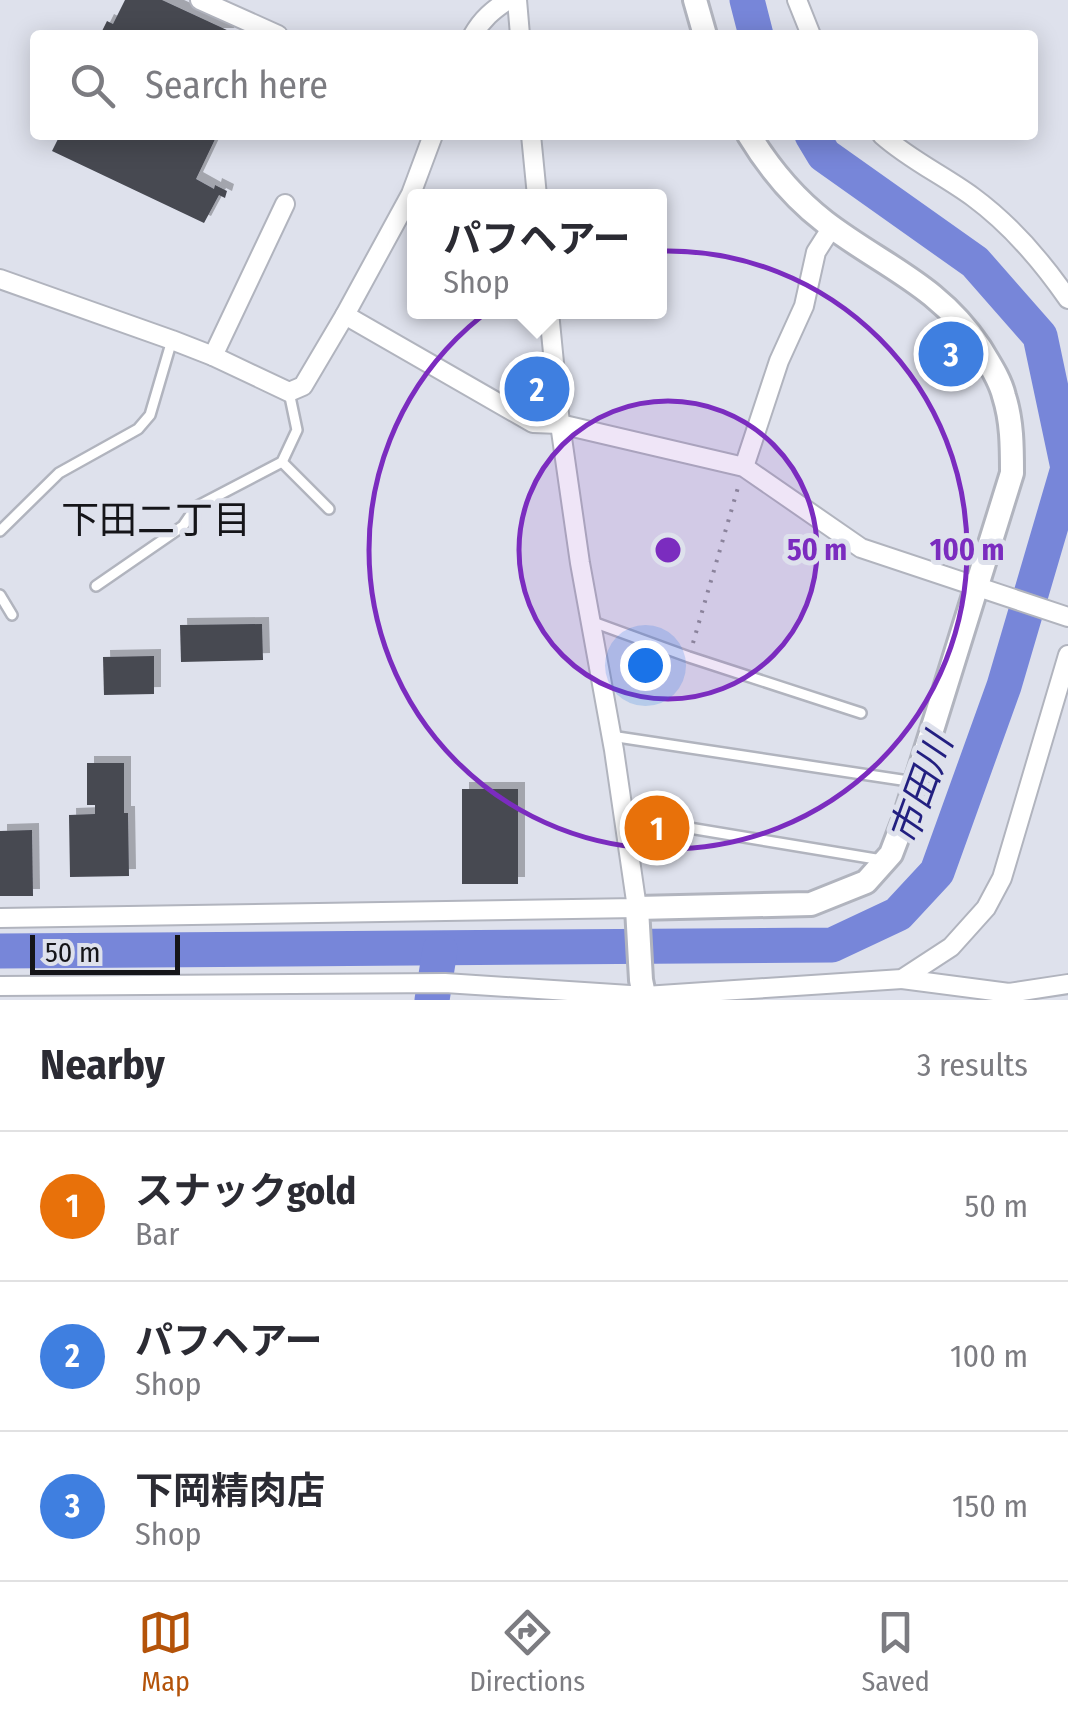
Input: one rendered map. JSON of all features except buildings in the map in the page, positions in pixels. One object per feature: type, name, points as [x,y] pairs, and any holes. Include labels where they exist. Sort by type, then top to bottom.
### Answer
[{"type":"street","points":[[200,0],[267,30]]},
{"type":"street","points":[[477,30],[494,9],[508,0]]},
{"type":"street","points":[[517,0],[520,30]]},
{"type":"street","points":[[695,0],[703,30]]},
{"type":"street","points":[[797,0],[809,30]]},
{"type":"street","points":[[413,189],[431,140]]},
{"type":"street","points":[[532,140],[537,189]]},
{"type":"street","points":[[0,918],[810,904],[866,882],[891,854],[916,782],[1012,473],[1012,438],[1004,394],[988,361],[944,304],[832,227],[788,189],[752,140]]},
{"type":"street","points":[[888,140],[972,196],[1007,226],[1039,258],[1068,299]]},
{"type":"street","points":[[0,279],[213,356],[289,392],[303,386],[407,201]]},
{"type":"street","points":[[213,356],[285,204]]},
{"type":"street","points":[[744,467],[779,361],[804,306],[816,252],[832,227]]},
{"type":"street","points":[[345,315],[532,424],[560,424],[744,467],[861,548],[1068,617]]},
{"type":"street","points":[[550,319],[560,424],[623,817],[644,992]]},
{"type":"street","points":[[902,979],[951,947],[986,908],[1002,878],[1068,655]]},
{"type":"street","points":[[0,986],[32,993],[280,992],[446,982],[644,992],[902,979],[1009,993],[1068,984]]},
{"type":"lane","points":[[0,531],[59,473],[138,429],[150,415],[172,340]]},
{"type":"lane","points":[[96,586],[184,526],[196,507],[282,462],[297,430],[289,392]]},
{"type":"lane","points":[[282,462],[329,509]]},
{"type":"lane","points":[[0,595],[12,615]]},
{"type":"lane","points":[[590,621],[861,714]]},
{"type":"lane","points":[[611,736],[916,782]]},
{"type":"lane","points":[[623,817],[885,861]]},
{"type":"path","points":[[689,657],[744,467]]},
{"type":"waterway","name":"市田川","points":[[747,0],[755,30]]},
{"type":"waterway","name":"市田川","points":[[0,951],[832,945],[898,914],[937,872],[1004,686],[1068,468],[1040,336],[975,262],[824,155],[815,140]]},
{"type":"waterway","points":[[432,1000],[440,950]]},
{"type":"place","name":"下岡精肉店","points":[[951,354]]},
{"type":"place","name":"パフヘアー","points":[[537,389]]},
{"type":"place","name":"スナックgold","points":[[657,828]]},
{"type":"district","name":"下田二丁目","points":[[156,520]]}]
